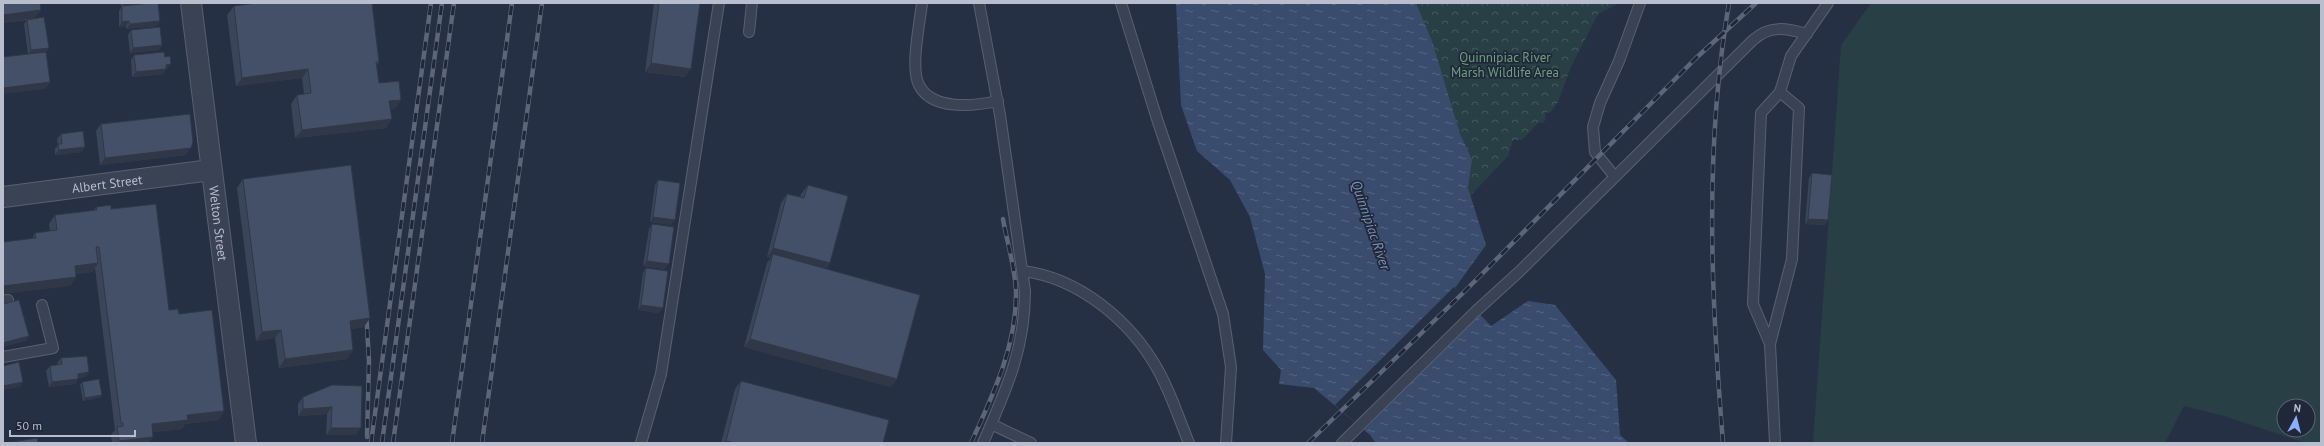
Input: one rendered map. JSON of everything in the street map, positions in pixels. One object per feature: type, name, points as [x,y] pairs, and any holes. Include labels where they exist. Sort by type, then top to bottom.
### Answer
[{"type":"street","name":"Welton Street","points":[[191,3],[246,443]]},
{"type":"street","name":"Albert Street","points":[[3,197],[211,170]]},
{"type":"lane","points":[[641,443],[661,374],[719,3]]},
{"type":"lane","points":[[749,32],[752,3]]},
{"type":"lane","points":[[922,3],[916,50],[918,84],[926,94],[934,100],[965,105],[998,101]]},
{"type":"lane","points":[[979,3],[998,101],[1023,271],[1025,314],[1022,335],[1008,382],[983,443]]},
{"type":"lane","points":[[1122,3],[1156,119],[1224,314],[1230,367],[1226,443]]},
{"type":"lane","points":[[1614,177],[1595,152],[1593,127],[1600,103],[1619,61],[1640,3]]},
{"type":"lane","points":[[1770,344],[1754,304],[1761,112],[1780,92],[1791,56],[1828,3]]},
{"type":"lane","points":[[1342,443],[1476,311],[1520,271],[1762,32],[1787,28],[1807,34]]},
{"type":"lane","points":[[1775,443],[1770,344],[1792,259],[1799,116],[1799,108],[1780,92]]},
{"type":"lane","points":[[1023,271],[1056,278],[1073,286],[1111,313],[1137,340],[1158,370],[1189,443]]},
{"type":"lane","points":[[3,357],[53,348],[42,305]]},
{"type":"lane","points":[[991,424],[1031,443]]},
{"type":"green space","name":"Quinnipiac River Marsh Wildlife Area","points":[[1416,3],[1620,3],[1598,14],[1570,69],[1558,102],[1551,112],[1545,113],[1546,119],[1543,123],[1539,122],[1522,140],[1513,140],[1508,156],[1470,196],[1468,185],[1472,162],[1471,157],[1459,132],[1450,99]]},
{"type":"green space","points":[[1871,3],[2321,3],[2321,443],[2306,443],[2291,438],[2316,438],[2316,398],[2276,398],[2276,433],[2224,416],[2184,406],[2165,443],[1813,443],[1841,45]]},
{"type":"water","name":"Quinnipiac River","points":[[1176,3],[1416,3],[1432,41],[1460,134],[1472,160],[1468,188],[1486,245],[1455,288],[1491,326],[1528,301],[1555,305],[1616,380],[1620,435],[1629,443],[1376,443],[1370,435],[1314,388],[1279,384],[1281,370],[1263,350],[1265,274],[1250,217],[1230,180],[1197,151],[1181,105]]},
{"type":"pier","points":[[1454,287],[1479,313],[1364,430],[1335,405]]},
{"type":"building","points":[[3,3],[40,3],[41,10],[3,15]]},
{"type":"building","points":[[158,3],[160,21],[130,24],[129,21],[122,22],[122,6]]},
{"type":"building","points":[[257,3],[372,3],[379,62],[376,62],[379,83],[399,81],[401,100],[389,101],[392,119],[302,130],[297,95],[311,93],[308,69],[242,78],[234,6]]},
{"type":"building","points":[[659,3],[700,3],[691,69],[651,63]]},
{"type":"building","points":[[44,17],[49,48],[31,50],[27,20]]},
{"type":"building","points":[[160,27],[162,45],[133,48],[131,30]]},
{"type":"building","points":[[46,52],[50,82],[3,88],[3,57]]},
{"type":"building","points":[[164,52],[165,57],[170,56],[171,64],[166,65],[166,69],[136,72],[134,55]]},
{"type":"building","points":[[190,114],[193,142],[191,148],[105,158],[101,124]]},
{"type":"building","points":[[83,131],[85,147],[59,150],[58,144],[62,144],[61,134]]},
{"type":"building","points":[[351,165],[370,318],[350,321],[353,350],[285,359],[281,330],[262,332],[243,179]]},
{"type":"building","points":[[1812,173],[1832,175],[1828,220],[1808,219]]},
{"type":"building","points":[[658,180],[680,183],[675,220],[653,217]]},
{"type":"building","points":[[808,185],[848,196],[830,263],[773,248],[787,194],[804,198]]},
{"type":"building","points":[[156,204],[169,310],[178,309],[179,314],[212,310],[224,411],[187,415],[188,420],[152,424],[153,437],[119,441],[117,427],[123,426],[123,423],[121,423],[99,247],[96,247],[98,263],[75,266],[76,277],[3,286],[3,242],[36,238],[35,233],[57,230],[55,215],[97,210],[96,207],[111,205],[111,209]]},
{"type":"building","points":[[652,224],[674,227],[669,264],[647,261]]},
{"type":"building","points":[[773,254],[920,295],[897,379],[750,339]]},
{"type":"building","points":[[646,268],[668,271],[663,308],[641,305]]},
{"type":"building","points":[[19,300],[29,336],[3,343],[3,304]]},
{"type":"building","points":[[87,356],[89,372],[78,374],[78,379],[52,382],[50,366],[62,364],[61,358]]},
{"type":"building","points":[[19,362],[23,382],[3,386],[3,366]]},
{"type":"building","points":[[99,379],[102,395],[85,398],[82,382]]},
{"type":"building","points":[[741,381],[889,420],[883,443],[735,443],[726,441]]},
{"type":"building","points":[[332,385],[362,386],[361,428],[331,428],[332,407],[303,409],[303,397]]},
{"type":"building","points":[[37,438],[38,443],[6,443]]},
{"type":"railway","points":[[371,443],[431,3]]},
{"type":"railway","points":[[382,443],[442,3]]},
{"type":"railway","points":[[393,443],[454,3]]},
{"type":"railway","points":[[452,443],[512,3]]},
{"type":"railway","points":[[482,443],[542,3]]},
{"type":"railway","points":[[1723,443],[1715,333],[1712,223],[1716,113],[1721,58],[1729,3]]},
{"type":"railway","points":[[1308,443],[1465,291],[1695,59],[1756,3]]},
{"type":"railway","points":[[971,443],[1002,369],[1008,350],[1015,311],[1016,291],[1013,264],[1003,219]]},
{"type":"railway","points":[[366,311],[369,361],[367,437]]}]
